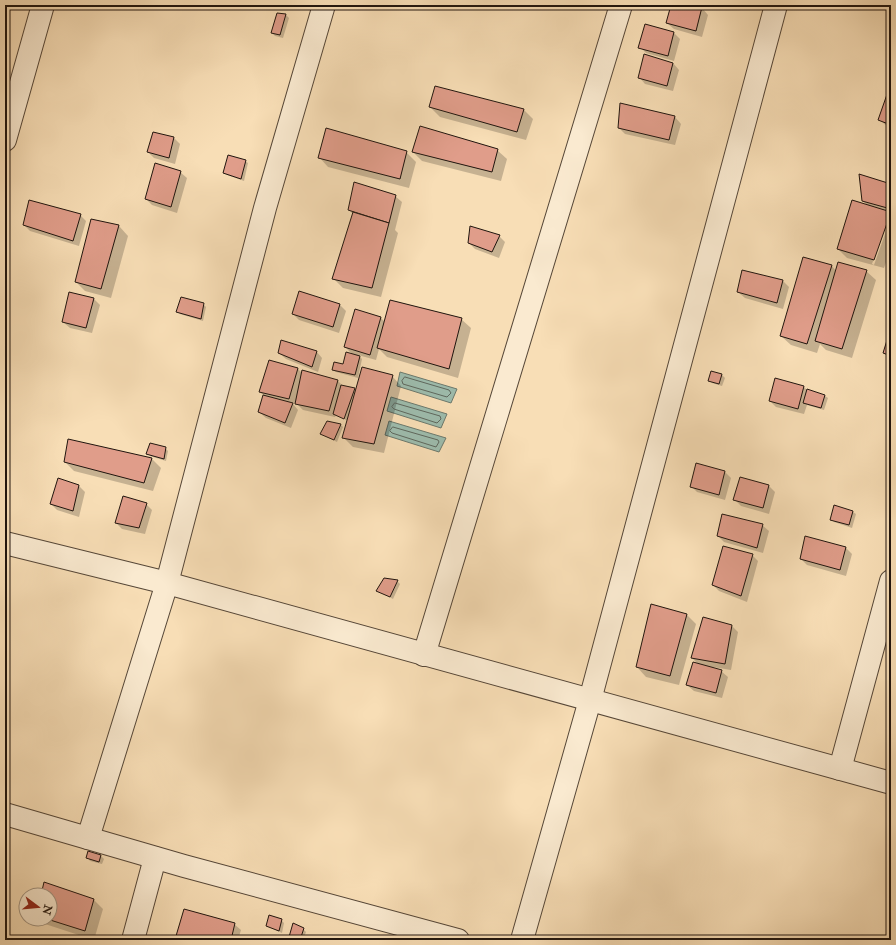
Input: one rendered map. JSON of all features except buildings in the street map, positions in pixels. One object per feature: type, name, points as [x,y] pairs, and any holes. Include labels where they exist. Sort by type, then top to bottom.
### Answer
[{"type":"street","points":[[5,140],[43,5]]},
{"type":"street","points":[[88,838],[167,583],[264,208],[324,5]]},
{"type":"street","points":[[424,655],[621,5]]},
{"type":"street","points":[[522,940],[590,700],[776,5]]},
{"type":"street","points":[[5,543],[167,583],[891,783]]},
{"type":"street","points":[[840,769],[891,581]]},
{"type":"street","points":[[5,814],[155,858],[458,940]]},
{"type":"street","points":[[133,940],[155,858]]},
{"type":"water","points":[[400,372],[457,389],[451,403],[397,386]]},
{"type":"water","points":[[391,397],[447,414],[441,428],[387,411]]},
{"type":"water","points":[[389,421],[446,438],[439,452],[385,435]]}]
